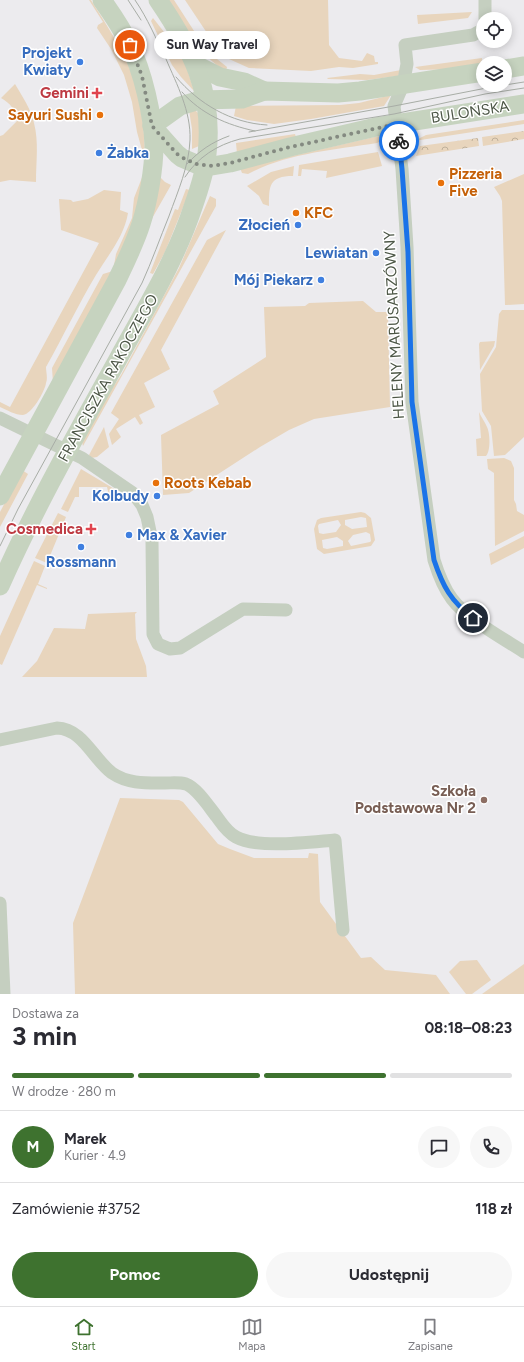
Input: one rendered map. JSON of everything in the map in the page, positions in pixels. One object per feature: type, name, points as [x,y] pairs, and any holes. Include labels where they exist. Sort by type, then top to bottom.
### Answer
[{"type":"main road","points":[[0,496],[114,286],[141,225],[148,200],[154,147],[152,126],[142,76],[132,51],[117,22],[102,0]]},
{"type":"main road","name":"FRANCISZKA RAKOCZEGO","points":[[0,586],[25,533],[68,451],[162,280],[185,231],[197,198],[206,166],[208,134],[206,99],[196,65],[179,31],[158,0]]},
{"type":"main road","points":[[196,65],[220,77],[244,82],[264,91]]},
{"type":"main road","points":[[512,68],[524,66]]},
{"type":"main road","points":[[152,126],[182,105],[206,99],[242,98],[264,91],[338,93],[403,85],[476,73]]},
{"type":"main road","name":"BULOŃSKA","points":[[206,166],[230,163],[290,147],[397,124],[524,104]]},
{"type":"main road","points":[[152,126],[182,158],[196,164],[206,166]]},
{"type":"street","points":[[484,12],[485,0]]},
{"type":"street","name":"HELENY MARUSARZÓWNY","points":[[476,33],[405,45],[407,64],[403,85],[394,106],[402,169],[408,252],[412,402],[434,560],[443,583],[452,599],[461,609],[524,652]]},
{"type":"street","points":[[0,418],[68,451],[98,468],[134,493],[142,505],[147,517],[152,541],[153,634],[158,644],[170,649],[180,648],[243,609],[286,610]]},
{"type":"street","points":[[0,740],[57,728],[64,728],[74,733],[111,772],[123,779],[133,782],[179,783],[193,788],[226,830],[242,840],[275,844],[335,840],[343,930]]},
{"type":"street","points":[[0,903],[4,994]]},
{"type":"green space","points":[[89,0],[91,0],[128,64],[139,100],[144,136],[145,161],[137,132],[132,102],[124,75],[111,49],[97,28],[98,25],[103,22]]},
{"type":"green space","points":[[167,0],[174,0],[207,51],[227,67],[226,71],[216,65],[200,49]]},
{"type":"green space","points":[[185,0],[328,0],[329,45],[339,58],[362,61],[367,53],[374,56],[375,62],[378,62],[378,64],[353,68],[339,67],[311,71],[249,68],[229,59],[215,45]]},
{"type":"green space","points":[[472,12],[468,18],[418,24],[417,15]]},
{"type":"green space","points":[[153,18],[183,56],[194,91],[172,65],[151,21]]},
{"type":"green space","points":[[476,59],[476,66],[458,69],[420,70],[415,67]]},
{"type":"green space","points":[[401,70],[398,76],[367,80],[327,78],[360,74],[374,75]]},
{"type":"green space","points":[[15,84],[29,108],[36,130],[36,182],[10,180],[0,182],[0,136],[3,135],[17,121],[12,107],[1,98]]},
{"type":"green space","points":[[391,95],[384,106],[274,124],[247,120],[234,116],[236,106],[340,105],[359,103]]},
{"type":"green space","points":[[189,110],[196,111],[200,115],[199,146],[192,149],[192,129]]},
{"type":"green space","points":[[524,120],[524,124],[414,141],[426,135]]},
{"type":"green space","points":[[524,131],[524,139],[483,146],[482,137]]},
{"type":"green space","points":[[295,134],[296,137],[237,154],[236,143]]},
{"type":"green space","points":[[382,136],[387,138],[377,143],[311,153],[279,161],[248,174],[242,173],[240,168],[374,137]]},
{"type":"green space","points":[[478,138],[479,146],[416,156],[420,146]]},
{"type":"green space","points":[[378,152],[382,166],[326,178],[327,171],[302,169],[301,176],[298,176],[299,165]]},
{"type":"green space","points":[[294,166],[293,176],[279,178],[272,184],[269,193],[269,206],[263,204],[259,196],[247,186],[271,172]]},
{"type":"green space","points":[[524,174],[524,304],[505,305],[502,201],[494,187]]},
{"type":"green space","points":[[143,175],[139,206],[126,244],[113,271],[116,254],[132,218],[134,198]]},
{"type":"green space","points":[[158,175],[165,182],[171,185],[150,222]]},
{"type":"green space","points":[[186,189],[190,190],[165,252],[153,274],[150,273],[175,209],[178,210]]},
{"type":"green space","points":[[104,190],[121,192],[120,210],[128,213],[123,230],[115,246],[89,286],[46,367],[47,381],[38,402],[27,414],[20,415],[11,412],[0,407],[0,402],[10,407],[99,243],[61,230],[59,199],[71,200],[73,202],[88,199]]},
{"type":"green space","points":[[210,196],[216,199],[216,206],[83,446],[83,432],[121,375],[179,268]]},
{"type":"green space","points":[[226,230],[161,350],[170,369],[144,383],[155,407],[139,415],[143,423],[140,425],[135,417],[116,429],[121,437],[112,445],[109,434],[119,419],[111,413],[207,240]]},
{"type":"green space","points":[[113,271],[53,383],[52,368],[103,274]]},
{"type":"green space","points":[[363,301],[376,312],[388,312],[390,407],[314,419],[289,430],[260,447],[189,493],[163,495],[161,435],[219,404],[213,391],[266,357],[264,307],[305,306],[309,303]]},
{"type":"green space","points":[[502,310],[524,310],[524,437],[505,455],[494,456],[491,426],[482,411],[480,374],[496,347],[499,314]]},
{"type":"green space","points":[[495,341],[494,346],[480,370],[480,342]]},
{"type":"green space","points":[[479,412],[489,433],[490,442],[488,454],[486,456],[477,456],[476,439],[481,438]]},
{"type":"green space","points":[[104,427],[109,447],[97,457],[91,458],[89,455]]},
{"type":"green space","points":[[504,458],[511,461],[514,468],[514,500],[517,511],[524,515],[524,531],[495,546],[494,473],[488,469],[487,459]]},
{"type":"green space","points":[[81,469],[116,490],[116,492],[114,495],[109,495],[107,487],[79,487],[79,497],[75,497],[68,512],[61,509]]},
{"type":"green space","points":[[22,470],[28,474],[0,527],[0,512]]},
{"type":"green space","points":[[361,512],[365,513],[371,518],[375,540],[371,546],[324,554],[317,549],[314,529],[317,520],[321,518]],"holes":[[[361,517],[366,518],[367,527],[352,529],[345,525],[345,520]],[[338,520],[341,525],[336,532],[323,534],[319,533],[319,524]],[[366,532],[370,534],[371,541],[351,546],[348,541],[353,535]],[[337,537],[343,541],[343,546],[327,549],[323,548],[322,540]]]},
{"type":"green space","points":[[58,513],[66,517],[47,563],[35,558]]},
{"type":"green space","points":[[524,536],[524,548],[491,565],[489,554]]},
{"type":"green space","points":[[34,561],[45,566],[38,584],[47,589],[37,585],[2,665],[0,664],[0,636]]},
{"type":"green space","points":[[137,612],[135,614],[136,639],[146,666],[147,677],[22,677],[37,661],[54,628],[85,629],[88,614]]},
{"type":"green space","points":[[120,798],[179,800],[183,802],[218,844],[254,858],[308,858],[309,853],[318,854],[320,902],[361,958],[371,957],[385,970],[436,975],[450,994],[75,994],[73,923]]},
{"type":"green space","points":[[477,960],[491,980],[472,994],[466,994],[449,972],[460,961]]},
{"type":"green space","points":[[524,964],[524,994],[482,994]]},
{"type":"tram line","points":[[128,0],[141,20]]},
{"type":"tram line","points":[[0,546],[18,509],[142,283],[169,216],[188,159],[190,129],[186,108],[166,59],[148,22],[135,0]]},
{"type":"tram line","points":[[176,77],[205,104],[228,116],[267,125]]},
{"type":"tram line","points":[[512,84],[524,82]]},
{"type":"tram line","points":[[185,177],[196,163],[216,148],[240,139],[394,114],[485,94],[524,88]]},
{"type":"tram line","points":[[249,132],[476,90]]},
{"type":"tram line","points":[[182,92],[197,107],[215,118],[255,131]]},
{"type":"tram line","points":[[187,164],[206,147],[229,136]]},
{"type":"way so far","points":[[130,45],[142,76],[152,126],[177,154],[190,162],[206,166],[230,163],[290,147],[397,124],[399,141]]},
{"type":"place","name":"Sun Way Travel","points":[[130,45]]},
{"type":"place","name":"Projekt Kwiaty","points":[[80,62]]},
{"type":"place","name":"Gemini","points":[[97,93]]},
{"type":"place","name":"Sayuri Sushi","points":[[100,115]]},
{"type":"place","name":"Żabka","points":[[99,153]]},
{"type":"place","name":"Pizzeria Five","points":[[441,183]]},
{"type":"place","name":"KFC","points":[[296,213]]},
{"type":"place","name":"Złocień","points":[[298,225]]},
{"type":"place","name":"Lewiatan","points":[[376,253]]},
{"type":"place","name":"Mój Piekarz","points":[[321,280]]},
{"type":"place","name":"Roots Kebab","points":[[156,483]]},
{"type":"place","name":"Kolbudy","points":[[157,496]]},
{"type":"place","name":"Cosmedica","points":[[91,529]]},
{"type":"place","name":"Max & Xavier","points":[[129,535]]},
{"type":"place","name":"Rossmann","points":[[81,547]]},
{"type":"place","name":"Szkoła Podstawowa Nr 2","points":[[484,800]]},
{"type":"route","points":[[399,141],[408,252],[412,402],[419,462],[434,560],[443,583],[452,599],[461,609],[473,618]]}]
